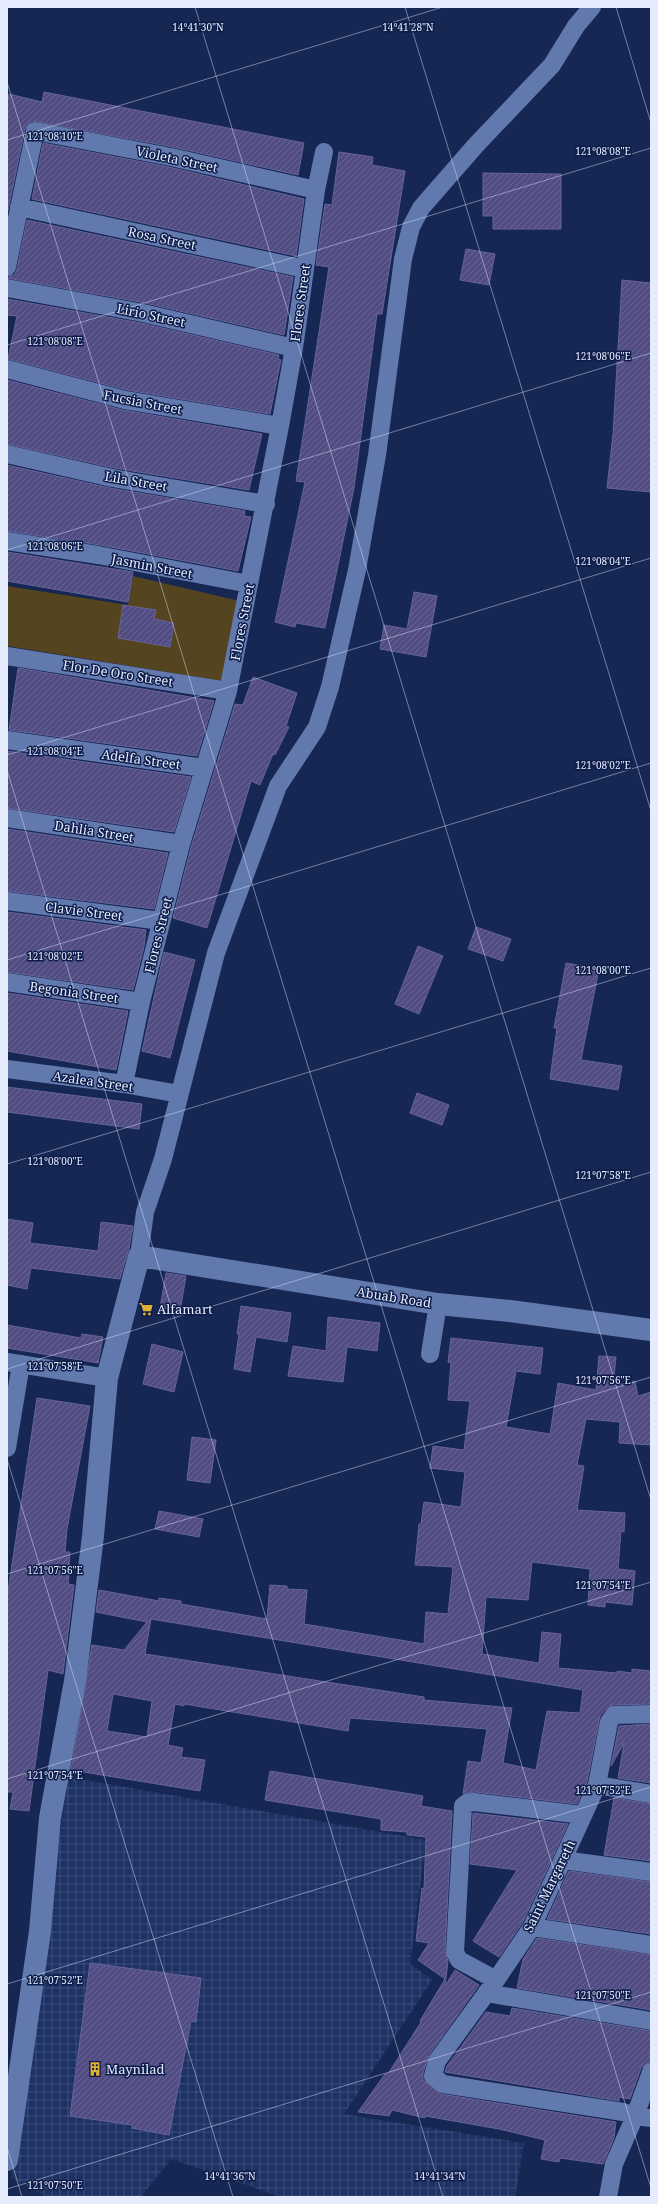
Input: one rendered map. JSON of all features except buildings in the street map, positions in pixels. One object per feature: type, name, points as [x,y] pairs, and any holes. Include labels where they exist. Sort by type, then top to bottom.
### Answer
[{"type":"street","points":[[7,2160],[40,1931],[50,1818],[75,1681],[93,1536],[107,1378],[139,1256],[145,1212],[163,1159],[216,953],[278,786],[317,727],[330,687],[357,570],[377,455],[403,258],[411,226],[421,208],[476,145],[552,66],[576,26],[592,7]]},
{"type":"street","name":"Violeta Street","points":[[19,207],[34,133],[37,131],[171,157],[316,190]]},
{"type":"street","name":"Flores Street","points":[[124,1084],[141,1002],[181,844],[228,690],[266,504],[294,348],[316,190],[324,152]]},
{"type":"street","points":[[7,267],[19,207]]},
{"type":"street","name":"Rosa Street","points":[[19,207],[305,269]]},
{"type":"street","name":"Lirio Street","points":[[7,288],[143,313],[294,348]]},
{"type":"street","name":"Fucsia Street","points":[[7,369],[125,400],[280,426]]},
{"type":"street","name":"Lila Street","points":[[7,454],[112,478],[266,504]]},
{"type":"street","name":"Jasmin Street","points":[[7,541],[98,555],[249,584]]},
{"type":"street","name":"Flor De Oro Street","points":[[7,656],[228,690]]},
{"type":"street","name":"Adelfa Street","points":[[7,740],[204,768]]},
{"type":"street","name":"Dahlia Street","points":[[7,818],[181,844]]},
{"type":"street","name":"Clavie Street","points":[[7,901],[161,921]]},
{"type":"street","name":"Begonia Street","points":[[7,982],[141,1002]]},
{"type":"street","name":"Azalea Street","points":[[7,1069],[124,1084],[179,1094]]},
{"type":"street","name":"Abuab Road","points":[[139,1256],[438,1304],[510,1311],[651,1330]]},
{"type":"street","points":[[430,1354],[438,1304]]},
{"type":"street","points":[[7,1448],[14,1363],[107,1378]]},
{"type":"street","name":"Saint Margareth","points":[[643,2118],[623,2112],[443,2084],[433,2076],[437,2061],[491,1987],[532,1927],[582,1815],[597,1786],[609,1722],[614,1715],[651,1714]]},
{"type":"street","points":[[597,1786],[651,1794]]},
{"type":"street","points":[[582,1815],[474,1802],[467,1803],[463,1806],[455,1952],[459,1960],[491,1987],[651,2021]]},
{"type":"street","points":[[563,1860],[651,1872]]},
{"type":"street","points":[[532,1927],[651,1945]]},
{"type":"street","points":[[608,2197],[614,2164],[643,2118],[651,2072]]},
{"type":"shaded area","points":[[133,576],[244,602],[222,681],[7,646],[7,586],[128,605]]},
{"type":"shaded area","points":[[68,1777],[426,1840],[410,1964],[432,1980],[344,2114],[524,2143],[515,2197],[281,2197],[171,2159],[141,2197],[46,2197],[12,2178]]},
{"type":"place","name":"Alfamart","points":[[146,1309]]},
{"type":"place","name":"Maynilad","points":[[95,2069]]}]
